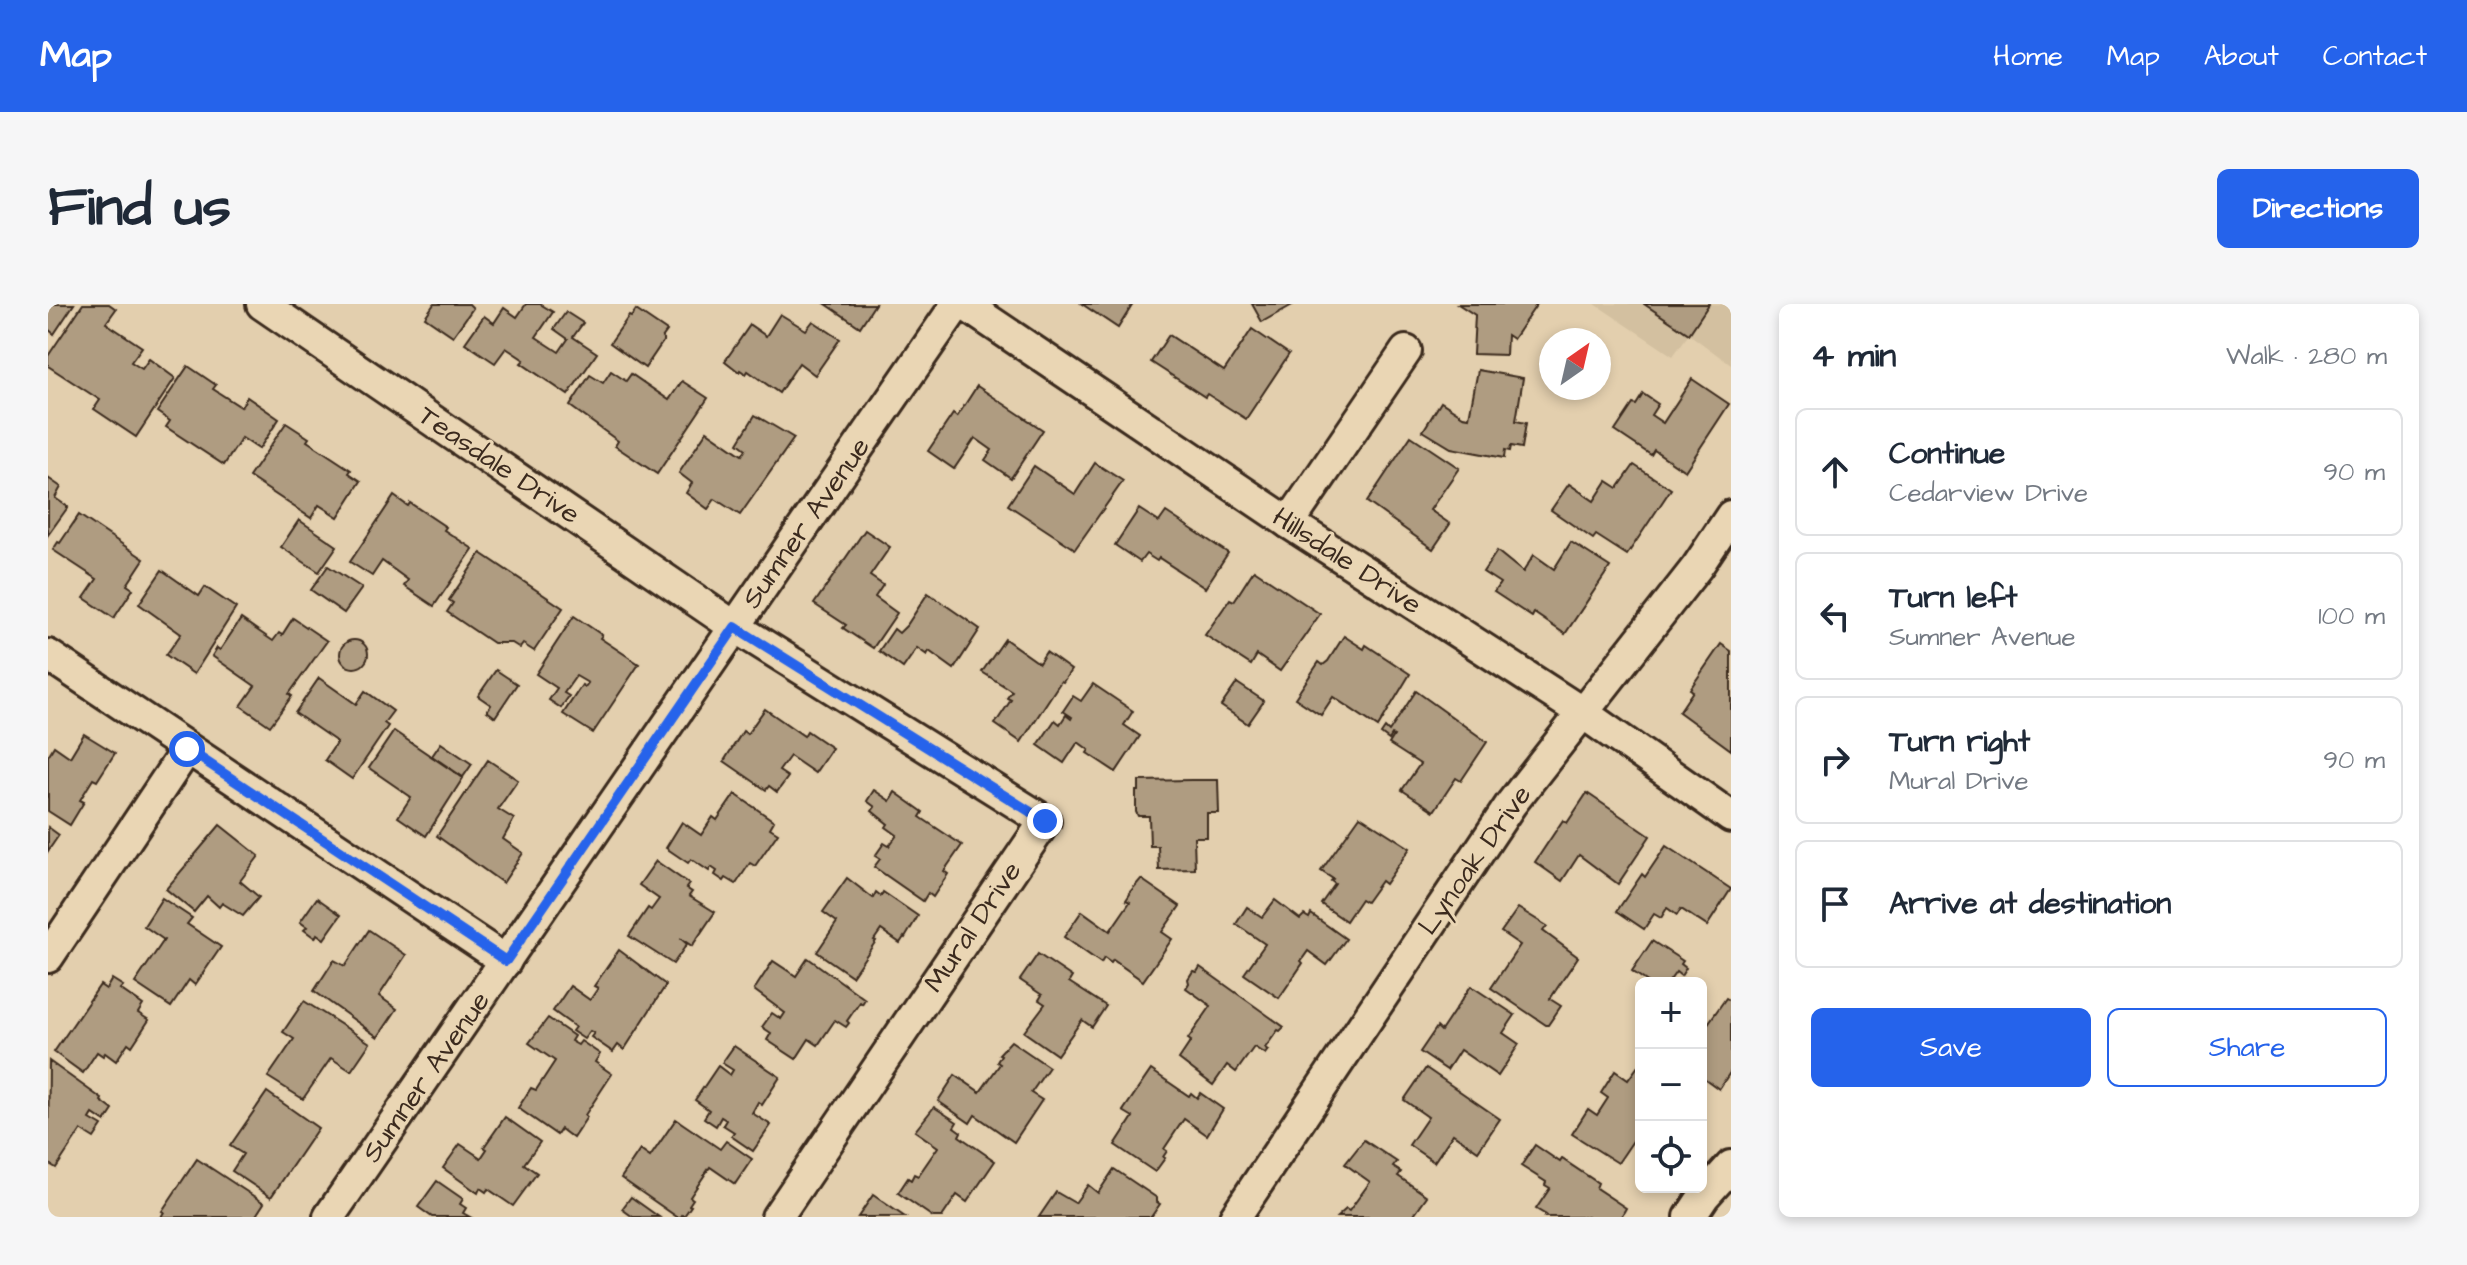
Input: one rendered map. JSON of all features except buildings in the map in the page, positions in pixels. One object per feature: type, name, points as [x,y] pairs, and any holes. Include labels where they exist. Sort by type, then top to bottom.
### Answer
[{"type":"street","name":"Teasdale Drive","points":[[262,304],[735,627]]},
{"type":"street","name":"Sumner Avenue","points":[[329,1217],[957,304]]},
{"type":"street","name":"Hillsdale Drive","points":[[964,304],[1289,523],[1583,713],[1731,817]]},
{"type":"street","points":[[1289,523],[1406,351]]},
{"type":"street","name":"Lynoak Drive","points":[[1235,1217],[1511,804],[1697,567],[1731,516]]},
{"type":"street","name":"Mural Drive","points":[[735,627],[1045,821],[777,1217]]},
{"type":"street","points":[[48,655],[506,961]]},
{"type":"street","points":[[48,957],[187,749]]},
{"type":"street","points":[[1690,1217],[1731,1166]]},
{"type":"shaded area","points":[[1595,304],[1731,304],[1731,365],[1689,334],[1673,356]]},
{"type":"route","points":[[187,749],[506,961],[735,627],[1045,821]]}]
